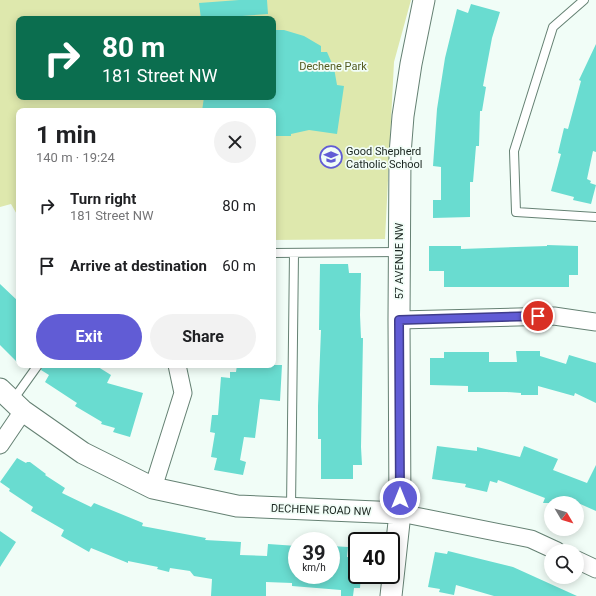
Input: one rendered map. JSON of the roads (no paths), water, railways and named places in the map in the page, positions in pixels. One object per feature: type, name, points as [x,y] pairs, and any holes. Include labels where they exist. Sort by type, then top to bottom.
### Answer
[{"type":"street","name":"57 AVENUE NW","points":[[391,596],[400,513],[400,154],[403,116],[411,64],[424,0]]},
{"type":"street","points":[[399,320],[554,316],[595,318]]},
{"type":"street","points":[[153,488],[183,393],[178,368]]},
{"type":"street","points":[[0,445],[12,400]]},
{"type":"street","name":"DECHENE ROAD NW","points":[[12,400],[83,453],[153,488],[237,506],[400,513],[531,539],[544,545]]},
{"type":"street","points":[[584,563],[596,569]]},
{"type":"lane","points":[[584,0],[553,27],[514,151],[516,212],[596,217]]},
{"type":"lane","points":[[276,253],[399,252]]},
{"type":"lane","points":[[291,509],[294,253]]},
{"type":"lane","points":[[12,400],[36,368]]},
{"type":"place","name":"Good Shepherd Catholic School","points":[[331,157]]},
{"type":"park label","name":"Dechene Park","points":[[333,66]]}]
